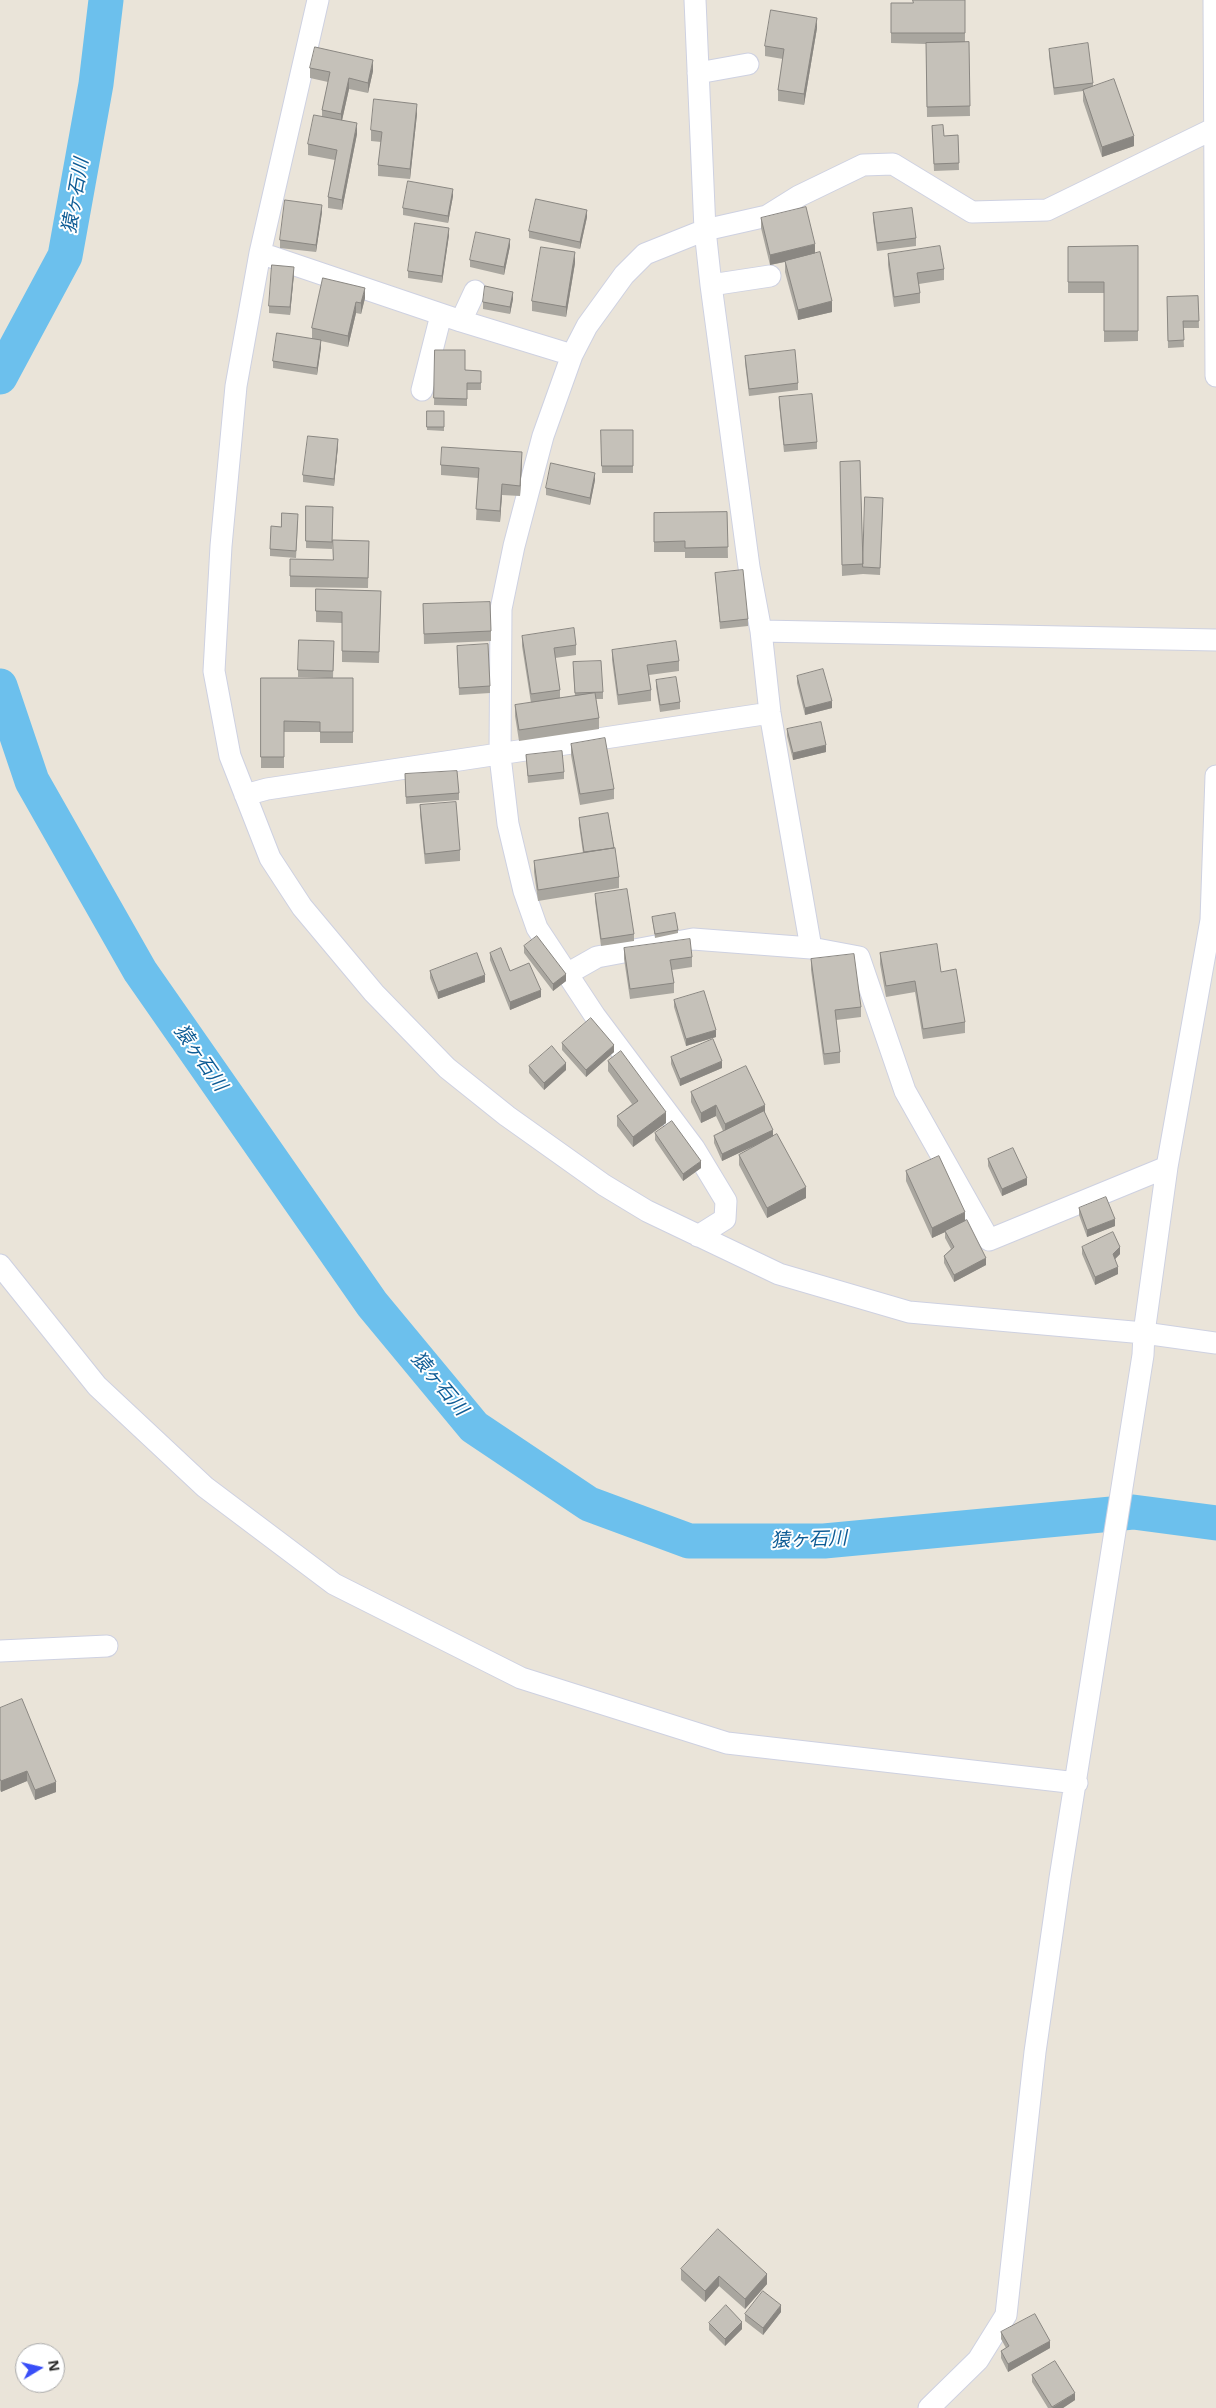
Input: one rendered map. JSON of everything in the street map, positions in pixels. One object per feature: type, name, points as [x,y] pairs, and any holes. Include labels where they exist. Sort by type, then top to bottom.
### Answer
[{"type":"street","points":[[318,0],[260,253],[236,386],[221,546],[214,670],[230,756],[270,858],[302,907],[374,993],[447,1068],[507,1116],[604,1185],[698,1236],[779,1274],[909,1312],[1144,1333],[1216,1343]]},
{"type":"street","points":[[696,0],[705,230],[711,285],[770,713],[811,948]]},
{"type":"street","points":[[1214,0],[1213,129],[1216,376]]},
{"type":"street","points":[[698,74],[748,64]]},
{"type":"street","points":[[698,1236],[725,1219],[726,1201],[694,1148],[595,1016],[537,928],[524,891],[508,824],[500,756],[501,609],[514,546],[543,436],[572,355],[587,326],[624,275],[645,254],[705,230],[767,216],[799,196],[862,165],[892,164],[972,212],[1047,210],[1213,129]]},
{"type":"street","points":[[260,253],[451,318],[572,355]]},
{"type":"street","points":[[711,285],[770,276]]},
{"type":"street","points":[[422,390],[451,318],[475,292]]},
{"type":"street","points":[[760,631],[1216,640]]},
{"type":"street","points":[[245,795],[266,789],[500,756],[770,713]]},
{"type":"street","points":[[929,2408],[978,2360],[1006,2315],[1035,2052],[1060,1878],[1077,1783],[1143,1355],[1144,1333],[1167,1167],[1211,920],[1216,776]]},
{"type":"street","points":[[567,974],[597,957],[693,939],[811,948],[859,957],[905,1092],[989,1240],[1167,1167]]},
{"type":"street","points":[[0,1265],[98,1386],[205,1487],[334,1584],[520,1678],[727,1743],[1077,1783]]},
{"type":"street","points":[[0,1651],[107,1646]]},
{"type":"building","points":[[913,0],[965,0],[965,33],[891,33],[891,3],[913,3]]},
{"type":"building","points":[[771,10],[817,18],[804,94],[778,90],[784,49],[765,46]]},
{"type":"building","points":[[969,42],[970,106],[927,107],[926,43]]},
{"type":"building","points":[[1088,43],[1093,83],[1054,88],[1049,49]]},
{"type":"building","points":[[315,47],[373,60],[368,83],[349,78],[341,114],[322,110],[330,72],[310,68]]},
{"type":"building","points":[[1114,79],[1134,136],[1102,147],[1083,90]]},
{"type":"building","points":[[374,99],[417,104],[410,169],[378,165],[382,132],[371,130]]},
{"type":"building","points":[[314,115],[357,123],[342,200],[328,197],[337,150],[308,144]]},
{"type":"building","points":[[943,125],[944,136],[958,135],[959,163],[934,164],[932,126]]},
{"type":"building","points":[[408,181],[453,189],[448,216],[403,208]]},
{"type":"building","points":[[536,199],[587,210],[580,242],[529,231]]},
{"type":"building","points":[[285,200],[322,205],[316,245],[280,240]]},
{"type":"building","points":[[806,207],[815,244],[770,255],[761,218]]},
{"type":"building","points":[[912,208],[916,238],[877,243],[873,213]]},
{"type":"building","points":[[415,223],[449,228],[442,276],[408,271]]},
{"type":"building","points":[[476,232],[510,239],[504,267],[470,260]]},
{"type":"building","points":[[940,246],[944,269],[917,273],[920,293],[894,297],[888,254]]},
{"type":"building","points":[[1138,246],[1138,331],[1104,331],[1104,282],[1068,282],[1068,247]]},
{"type":"building","points":[[541,247],[575,252],[566,307],[532,301]]},
{"type":"building","points":[[820,252],[832,301],[798,310],[785,261]]},
{"type":"building","points":[[272,265],[294,267],[290,307],[269,306]]},
{"type":"building","points":[[323,278],[365,288],[361,303],[356,302],[348,336],[312,328]]},
{"type":"building","points":[[485,286],[513,292],[510,307],[483,302]]},
{"type":"building","points":[[1198,296],[1199,321],[1183,321],[1184,340],[1168,341],[1167,297]]},
{"type":"building","points":[[277,333],[321,340],[317,368],[273,361]]},
{"type":"building","points":[[435,350],[465,350],[465,370],[481,371],[481,383],[467,383],[467,399],[434,398]]},
{"type":"building","points":[[795,350],[798,383],[749,389],[745,356]]},
{"type":"building","points":[[812,394],[817,442],[784,445],[779,397]]},
{"type":"building","points":[[427,411],[444,411],[444,427],[427,427]]},
{"type":"building","points":[[601,430],[633,430],[633,466],[602,466]]},
{"type":"building","points":[[308,436],[338,439],[334,479],[303,475]]},
{"type":"building","points":[[442,447],[522,452],[520,486],[502,484],[500,511],[476,509],[479,468],[441,465]]},
{"type":"building","points":[[860,461],[863,564],[842,565],[840,462]]},
{"type":"building","points":[[551,463],[595,473],[590,498],[546,488]]},
{"type":"building","points":[[865,497],[883,498],[880,568],[863,567]]},
{"type":"building","points":[[306,506],[333,507],[332,542],[306,541]]},
{"type":"building","points":[[727,512],[728,547],[685,548],[685,541],[654,542],[654,513]]},
{"type":"building","points":[[282,513],[298,514],[296,551],[270,549],[271,526],[281,527]]},
{"type":"building","points":[[333,540],[369,541],[368,578],[290,576],[290,559],[333,560]]},
{"type":"building","points":[[743,570],[748,619],[720,622],[715,573]]},
{"type":"building","points":[[316,589],[381,591],[379,652],[342,651],[342,612],[316,611]]},
{"type":"building","points":[[490,602],[491,631],[424,634],[423,604]]},
{"type":"building","points":[[574,628],[576,645],[554,648],[560,690],[531,694],[522,636]]},
{"type":"building","points":[[299,640],[334,641],[333,671],[298,670]]},
{"type":"building","points":[[676,641],[679,661],[647,665],[651,690],[618,695],[612,650]]},
{"type":"building","points":[[488,644],[490,686],[459,688],[457,646]]},
{"type":"building","points":[[601,661],[603,692],[575,693],[573,662]]},
{"type":"building","points":[[823,669],[832,701],[805,708],[797,676]]},
{"type":"building","points":[[676,677],[680,702],[660,705],[656,680]]},
{"type":"building","points":[[261,678],[353,678],[353,732],[320,732],[320,722],[284,721],[284,757],[261,757]]},
{"type":"building","points":[[595,693],[599,718],[519,730],[515,705]]},
{"type":"building","points":[[821,722],[826,745],[793,753],[787,729]]},
{"type":"building","points":[[605,738],[614,789],[580,794],[571,744]]},
{"type":"building","points":[[562,751],[564,772],[528,776],[526,755]]},
{"type":"building","points":[[457,771],[459,793],[406,797],[405,774]]},
{"type":"building","points":[[456,802],[460,850],[425,854],[420,805]]},
{"type":"building","points":[[608,813],[614,848],[584,852],[579,818]]},
{"type":"building","points":[[615,848],[619,877],[538,890],[534,861]]},
{"type":"building","points":[[627,889],[634,934],[601,939],[595,894]]},
{"type":"building","points":[[675,913],[678,930],[655,934],[652,917]]},
{"type":"building","points":[[537,936],[566,974],[553,984],[524,946]]},
{"type":"building","points":[[690,939],[692,957],[670,960],[674,983],[630,989],[624,948]]},
{"type":"building","points":[[937,944],[941,972],[956,969],[965,1022],[923,1029],[915,981],[886,986],[880,953]]},
{"type":"building","points":[[501,948],[510,971],[529,963],[541,990],[510,1002],[490,953]]},
{"type":"building","points":[[477,953],[485,975],[438,992],[430,971]]},
{"type":"building","points":[[854,954],[861,1007],[835,1010],[840,1052],[824,1054],[811,959]]},
{"type":"building","points":[[704,991],[716,1030],[686,1039],[674,1000]]},
{"type":"building","points":[[591,1018],[614,1045],[586,1070],[562,1043]]},
{"type":"building","points":[[713,1039],[722,1061],[680,1079],[671,1057]]},
{"type":"building","points":[[552,1046],[566,1063],[544,1083],[529,1066]]},
{"type":"building","points":[[621,1051],[666,1112],[633,1137],[617,1116],[638,1101],[608,1061]]},
{"type":"building","points":[[746,1066],[765,1105],[725,1124],[716,1105],[701,1113],[691,1092]]},
{"type":"building","points":[[764,1111],[773,1130],[722,1154],[714,1136]]},
{"type":"building","points":[[672,1121],[701,1161],[683,1174],[655,1133]]},
{"type":"building","points":[[777,1134],[806,1187],[767,1208],[739,1155]]},
{"type":"building","points":[[1013,1148],[1027,1178],[1002,1189],[988,1159]]},
{"type":"building","points":[[939,1156],[965,1212],[932,1228],[906,1171]]},
{"type":"building","points":[[1106,1197],[1115,1219],[1087,1230],[1079,1208]]},
{"type":"building","points":[[967,1220],[986,1258],[954,1275],[944,1256],[954,1247],[945,1231]]},
{"type":"building","points":[[1113,1232],[1120,1247],[1113,1254],[1118,1267],[1095,1277],[1082,1247]]},
{"type":"building","points":[[22,1699],[56,1782],[35,1790],[27,1771],[1,1781],[0,1779],[0,1708]]},
{"type":"building","points":[[718,2229],[767,2274],[745,2299],[719,2276],[705,2291],[681,2269]]},
{"type":"building","points":[[763,2291],[781,2305],[763,2328],[745,2314]]},
{"type":"building","points":[[726,2305],[742,2322],[725,2339],[709,2323]]},
{"type":"building","points":[[1035,2314],[1050,2341],[1008,2364],[1001,2351],[1009,2346],[1001,2332]]},
{"type":"building","points":[[1055,2361],[1075,2393],[1052,2407],[1032,2375]]},
{"type":"waterway","name":"猿ヶ石川","points":[[0,377],[65,256],[96,84],[106,0]]},
{"type":"waterway","name":"猿ヶ石川","points":[[0,686],[32,781],[140,971],[372,1304],[474,1427],[589,1504],[689,1541],[824,1541],[1133,1512],[1216,1523]]}]
